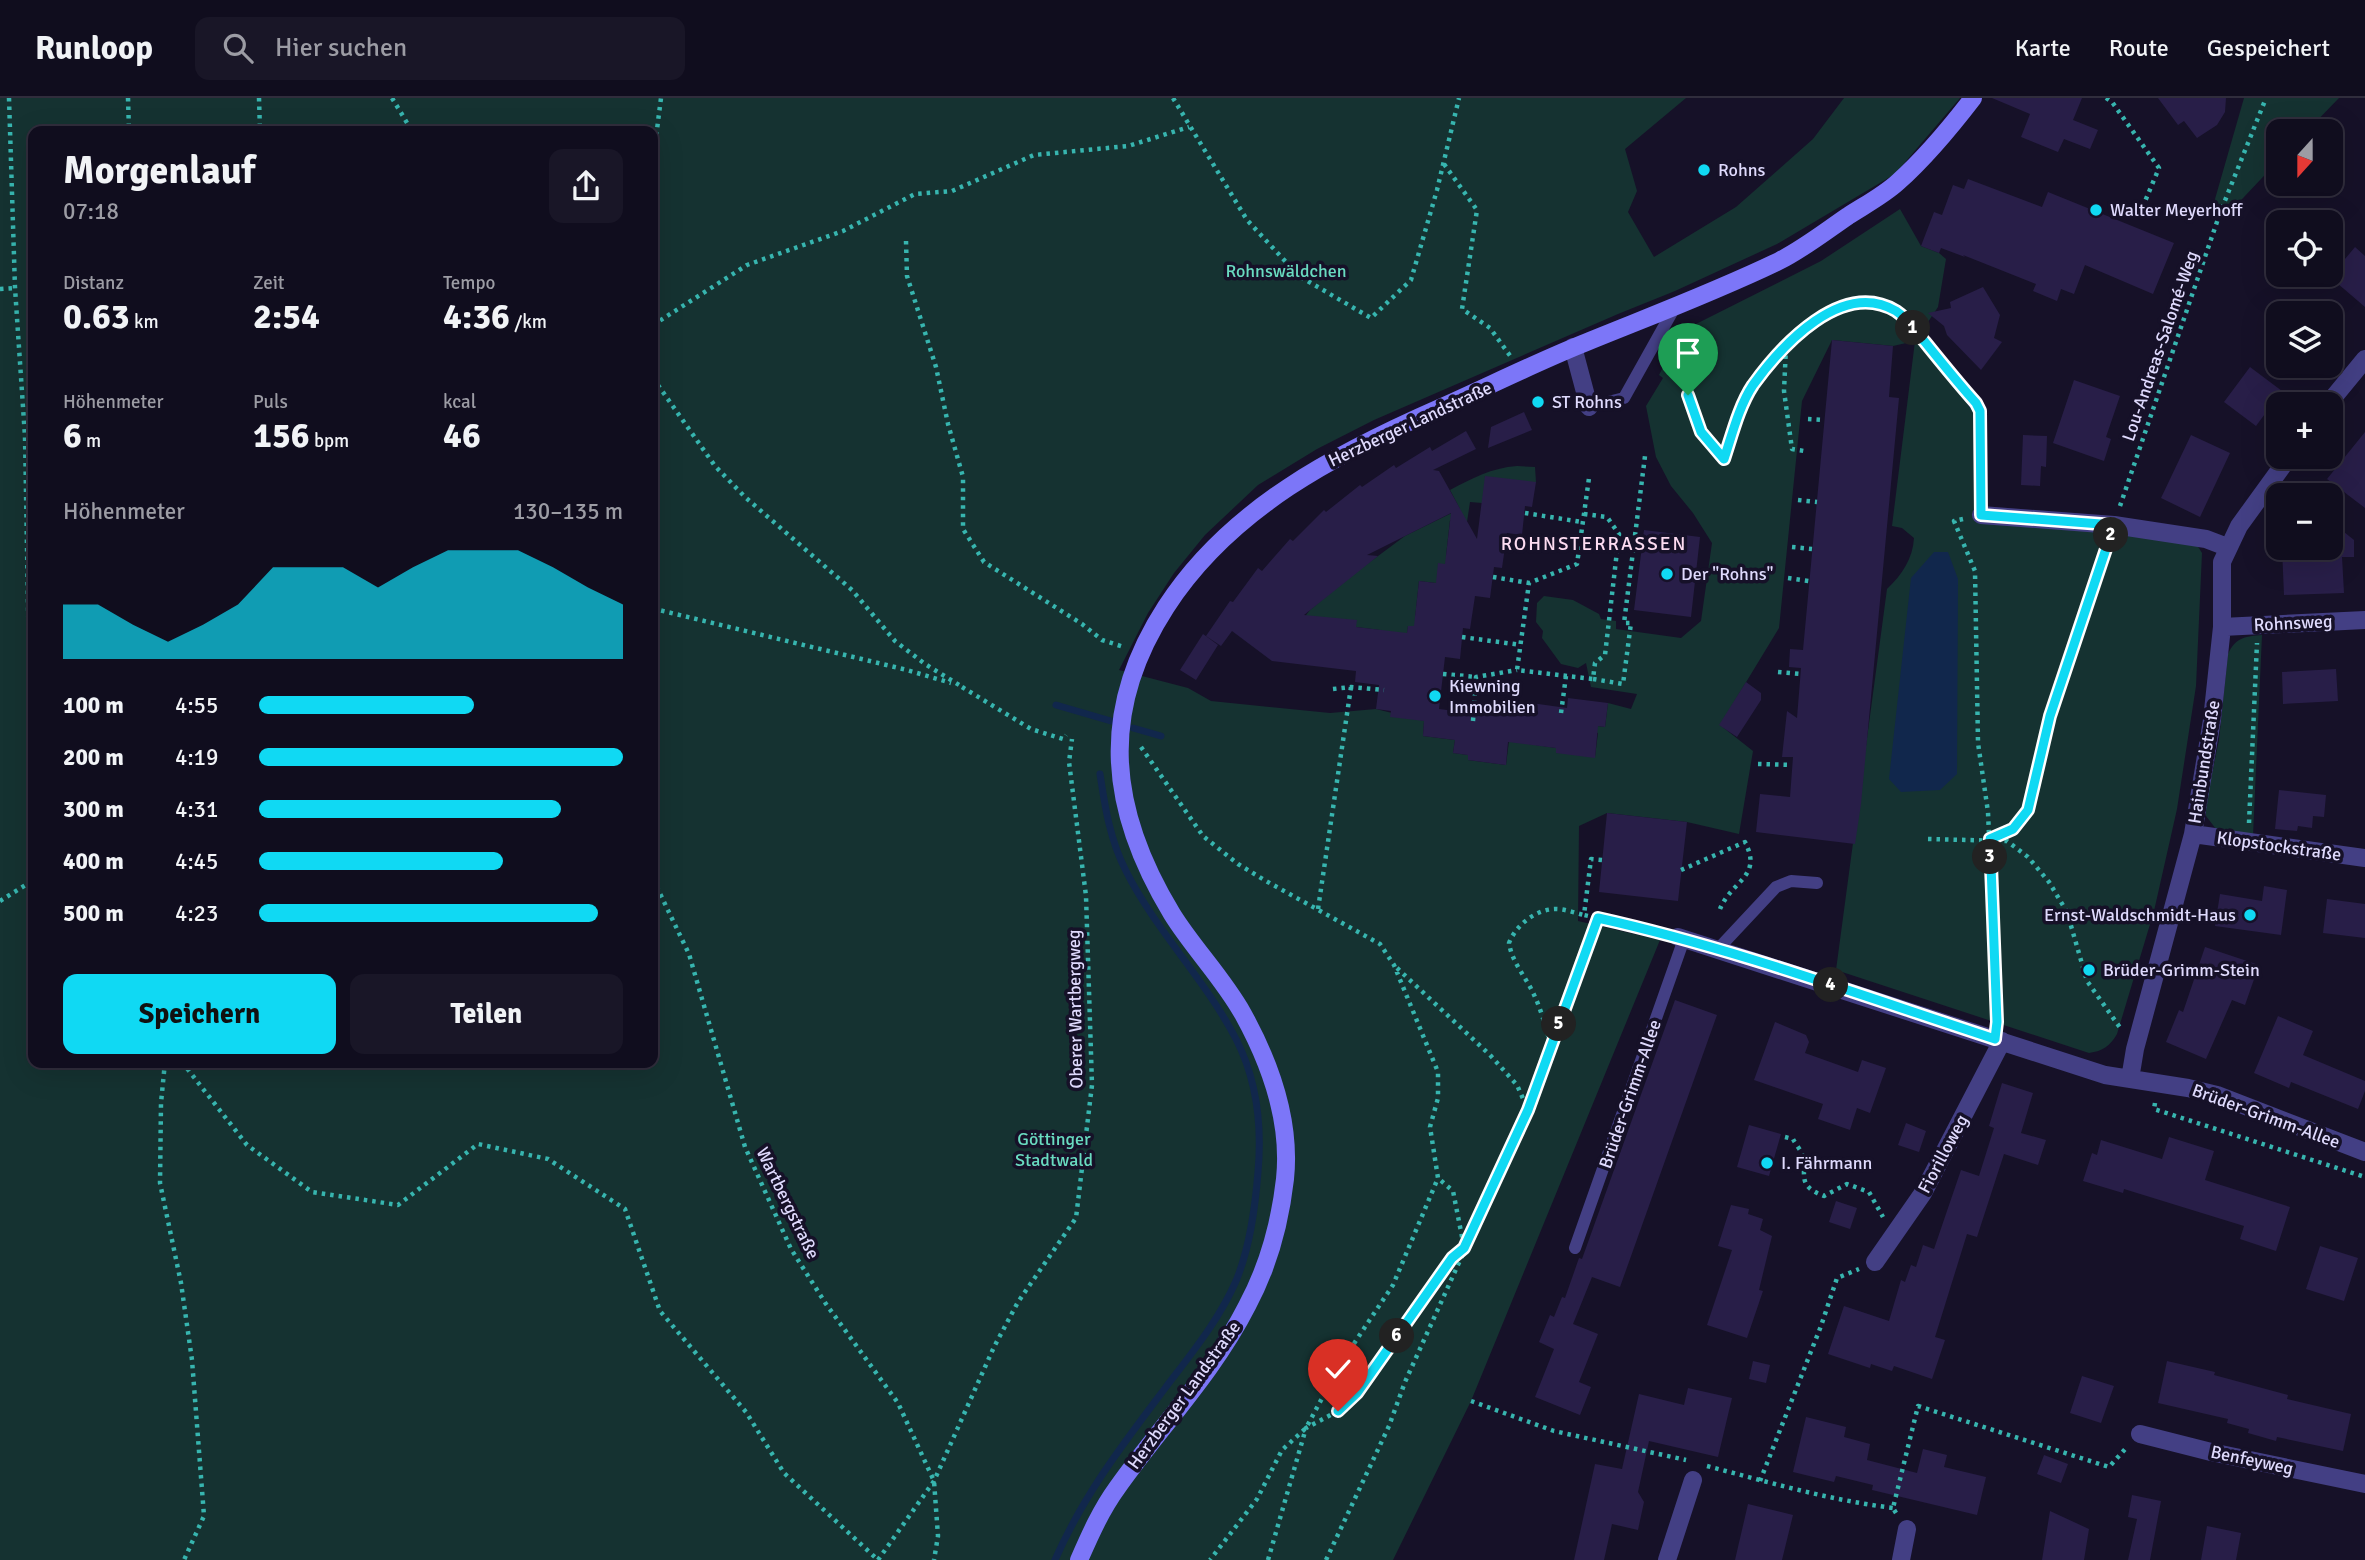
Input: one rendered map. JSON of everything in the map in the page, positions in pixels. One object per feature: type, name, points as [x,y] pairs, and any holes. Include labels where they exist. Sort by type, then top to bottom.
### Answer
[{"type":"street","name":"Herzberger Landstraße","points":[[1079,1560],[1092,1530],[1115,1490],[1198,1383],[1248,1305],[1268,1259],[1285,1177],[1286,1149],[1272,1077],[1242,1012],[1167,905],[1144,863],[1132,830],[1121,784],[1119,737],[1129,681],[1141,652],[1167,606],[1192,573],[1227,535],[1265,503],[1308,474],[1376,436],[1573,347],[1783,259],[1895,185],[1951,127],[1973,98]]},
{"type":"street","points":[[1573,347],[1589,407]]},
{"type":"street","points":[[2338,392],[2365,359]]},
{"type":"street","name":"Hainbundstraße","points":[[2130,1079],[2193,834],[2213,720],[2221,627],[2222,562],[2239,526],[2280,469]]},
{"type":"street","points":[[1981,515],[2114,525],[2206,538],[2227,547]]},
{"type":"street","name":"Rohnsweg","points":[[2221,627],[2365,620]]},
{"type":"street","name":"Klopstockstraße","points":[[2193,834],[2365,858]]},
{"type":"street","name":"Brüder-Grimm-Allee","points":[[1681,938],[1719,948],[2105,1075],[2217,1095],[2365,1152]]},
{"type":"street","name":"Fiorilloweg","points":[[1875,1262],[1923,1193],[1999,1040]]},
{"type":"street","name":"Benfeyweg","points":[[2140,1434],[2211,1452],[2365,1484]]},
{"type":"street","points":[[1667,1560],[1695,1472]]},
{"type":"street","points":[[1901,1560],[1907,1529]]},
{"type":"lane","points":[[1589,407],[1624,398],[1676,305]]},
{"type":"lane","points":[[1967,393],[1980,411],[1981,515]]},
{"type":"lane","points":[[1719,948],[1776,887],[1791,880],[1817,883]]},
{"type":"lane","name":"Brüder-Grimm-Allee","points":[[1575,1248],[1681,938]]},
{"type":"path","points":[[9,98],[15,288],[25,437],[28,604]]},
{"type":"path","points":[[128,98],[129,126]]},
{"type":"path","points":[[259,98],[260,126]]},
{"type":"path","points":[[392,98],[409,126]]},
{"type":"path","points":[[658,126],[662,98]]},
{"type":"path","points":[[1173,98],[1247,220],[1299,276],[1371,318],[1411,279],[1459,98]]},
{"type":"path","points":[[2106,98],[2112,102],[2159,168],[2138,218]]},
{"type":"path","name":"Lou-Andreas-Salomé-Weg","points":[[1990,839],[2013,829],[2028,810],[2050,716],[2220,213],[2266,98]]},
{"type":"path","points":[[658,322],[747,265],[843,231],[915,194],[952,191],[1034,155],[1128,146],[1189,127]]},
{"type":"path","points":[[1443,163],[1477,210],[1462,309],[1490,328],[1521,372]]},
{"type":"path","points":[[905,241],[907,276],[936,367],[963,477],[963,529],[984,562],[1082,624],[1102,640],[1141,652]]},
{"type":"path","points":[[0,289],[15,288]]},
{"type":"path","points":[[1685,351],[1688,395],[1697,422],[1712,447],[1724,459],[1752,386],[1786,345],[1817,318],[1838,308],[1858,303],[1882,304],[1899,313],[1967,393]]},
{"type":"path","points":[[1786,345],[1784,391],[1792,449],[1804,451]]},
{"type":"path","points":[[658,385],[715,466],[745,497],[852,590],[895,641],[925,664],[1031,729],[1063,739],[1066,735]]},
{"type":"path","points":[[1808,419],[1824,420]]},
{"type":"path","points":[[1443,674],[1476,677],[1517,670],[1623,684],[1631,623],[1625,623],[1645,456]]},
{"type":"path","points":[[1493,577],[1529,583],[1577,564],[1589,478]]},
{"type":"path","points":[[1798,500],[1816,502]]},
{"type":"path","points":[[1525,513],[1583,522]]},
{"type":"path","points":[[1584,514],[1607,517],[1619,534],[1605,655],[1595,663],[1593,679]]},
{"type":"path","points":[[1954,521],[1975,571],[1978,743],[1990,839],[1999,1040]]},
{"type":"path","points":[[1792,547],[1812,549]]},
{"type":"path","points":[[1788,578],[1809,581]]},
{"type":"path","points":[[1517,670],[1529,583]]},
{"type":"path","points":[[658,610],[907,670],[964,688]]},
{"type":"path","points":[[2248,842],[2258,625]]},
{"type":"path","points":[[1462,637],[1521,645]]},
{"type":"path","points":[[1778,672],[1801,674]]},
{"type":"path","points":[[1561,713],[1566,676]]},
{"type":"path","points":[[1473,721],[1476,677]]},
{"type":"path","points":[[1333,689],[1361,685],[1384,690]]},
{"type":"path","points":[[1318,909],[1351,687]]},
{"type":"path","name":"Oberer Wartbergweg","points":[[878,1560],[934,1481],[1012,1313],[1076,1218],[1092,1085],[1086,896],[1069,762],[1072,740]]},
{"type":"path","points":[[1141,748],[1203,836],[1238,864],[1380,944],[1394,965],[1438,1072],[1438,1098],[1430,1127],[1438,1178],[1393,1285],[1341,1363],[1306,1428],[1268,1560]]},
{"type":"path","points":[[1758,764],[1792,765]]},
{"type":"path","points":[[1928,839],[2007,841],[2028,857],[2049,882],[2067,912],[2088,981],[2136,1049]]},
{"type":"path","points":[[1681,870],[1745,842],[1752,856],[1749,872],[1725,898],[1720,909]]},
{"type":"path","points":[[1584,915],[1591,859],[1602,860]]},
{"type":"path","points":[[0,901],[28,884]]},
{"type":"path","name":"Wartbergstraße","points":[[658,889],[689,954],[745,1147],[791,1249],[826,1304],[898,1403],[934,1481],[938,1536],[934,1560]]},
{"type":"path","points":[[1551,1045],[1536,999],[1524,973],[1511,957],[1509,943],[1521,924],[1535,915],[1555,909],[1681,938]]},
{"type":"path","points":[[1326,1560],[1389,1426],[1405,1382],[1528,1110],[1598,918]]},
{"type":"path","points":[[1394,965],[1517,1084],[1528,1110]]},
{"type":"path","points":[[164,1068],[160,1183],[181,1283],[192,1360],[204,1516],[184,1560]]},
{"type":"path","points":[[187,1068],[247,1145],[312,1192],[398,1205],[478,1144],[548,1159],[625,1209],[660,1311],[746,1412],[785,1473],[878,1560]]},
{"type":"path","points":[[2158,1085],[2154,1109],[2365,1177]]},
{"type":"path","points":[[1786,1137],[1793,1139],[1802,1154],[1803,1180],[1815,1192],[1824,1196],[1847,1184],[1869,1192],[1894,1236]]},
{"type":"path","points":[[1438,1178],[1453,1191],[1464,1248]]},
{"type":"path","points":[[1210,1560],[1257,1499],[1282,1450],[1306,1428],[1338,1411],[1357,1393],[1452,1258],[1464,1248]]},
{"type":"path","points":[[1760,1481],[1837,1278],[1875,1262]]},
{"type":"path","points":[[1472,1401],[1554,1431],[1686,1460]]},
{"type":"path","points":[[1893,1508],[1918,1406],[2109,1467],[2140,1434]]},
{"type":"path","points":[[1695,1472],[1760,1481],[1843,1500],[1893,1508],[1907,1529]]},
{"type":"green space","name":"Göttinger Stadtwald","points":[[0,98],[1686,98],[1625,149],[1637,191],[1628,212],[1654,257],[1736,207],[1813,139],[1844,98],[1960,98],[1895,174],[1777,244],[1675,291],[1374,420],[1317,449],[1258,485],[1205,535],[1174,573],[1148,613],[1119,670],[1188,688],[1211,701],[1330,713],[1376,709],[1424,721],[1423,736],[1455,740],[1453,753],[1468,755],[1468,760],[1506,765],[1509,741],[1595,757],[1598,733],[1590,732],[1590,725],[1605,727],[1608,703],[1631,709],[1637,694],[1591,687],[1586,663],[1578,668],[1561,664],[1542,638],[1543,631],[1536,622],[1537,603],[1544,596],[1573,600],[1599,614],[1601,619],[1616,621],[1616,629],[1681,638],[1701,621],[1712,543],[1671,486],[1656,457],[1646,406],[1663,378],[1659,375],[1678,338],[1694,325],[1821,261],[1900,209],[1921,246],[1946,259],[1938,307],[1916,340],[1973,407],[1977,522],[2113,530],[2197,545],[2202,553],[2196,686],[2177,809],[2154,911],[2117,1034],[2112,1042],[2089,1053],[1836,970],[1887,589],[1906,566],[1914,538],[1902,528],[1892,526],[1915,341],[1893,346],[1832,340],[1802,401],[1779,628],[1720,725],[1753,751],[1739,834],[1687,822],[1607,813],[1579,826],[1578,921],[1660,940],[1471,1401],[1393,1560],[0,1560]]},
{"type":"green space","points":[[2244,98],[2339,98],[2319,119],[2266,119],[2266,174],[2227,215],[2213,206]]},
{"type":"green space","points":[[1517,466],[1535,467],[1536,482],[1482,503],[1470,502],[1467,522],[1450,520],[1446,556],[1453,557],[1436,583],[1419,581],[1415,618],[1421,627],[1408,626],[1404,664],[1376,660],[1380,630],[1356,627],[1284,644],[1310,610],[1351,576],[1405,536],[1460,509],[1450,490],[1490,471]]},
{"type":"green space","points":[[2262,635],[2253,836],[2216,829],[2206,816],[2205,808],[2219,740],[2228,654],[2241,639]]},
{"type":"water","points":[[1934,552],[1948,552],[1958,579],[1957,774],[1940,790],[1901,792],[1889,779],[1911,578]]},
{"type":"building","points":[[1992,98],[2082,98],[2073,120],[2098,130],[2090,149],[2064,139],[2058,152],[2021,137],[2030,114]]},
{"type":"building","points":[[2158,98],[2226,98],[2225,112],[2217,125],[2197,138],[2184,121],[2178,125]]},
{"type":"building","points":[[1968,179],[2042,207],[2048,192],[2174,243],[2153,294],[2085,265],[2074,294],[2061,289],[2057,301],[2033,291],[2036,284],[1963,255],[1965,257],[1941,248],[1939,253],[1921,246],[1934,212],[1942,215],[1953,185],[1964,189]]},
{"type":"building","points":[[2355,247],[2365,256],[2365,307],[2342,287],[2343,261]]},
{"type":"building","points":[[1983,287],[2000,315],[1994,338],[2002,342],[1981,370],[1947,335],[1944,326],[1928,313],[1951,308],[1950,302]]},
{"type":"building","points":[[1832,340],[1893,346],[1889,397],[1899,398],[1855,844],[1756,832],[1760,794],[1790,797],[1793,757],[1782,757],[1787,711],[1797,718],[1801,668],[1789,667],[1790,649],[1803,650]]},
{"type":"building","points":[[2250,367],[2282,391],[2266,392],[2266,413],[2256,426],[2224,402]]},
{"type":"building","points":[[2074,380],[2120,396],[2106,437],[2111,439],[2104,461],[2053,443]]},
{"type":"building","points":[[1524,412],[1532,430],[1488,448],[1491,427]]},
{"type":"building","points":[[1466,431],[1476,449],[1433,470],[1439,471],[1477,539],[1485,476],[1536,482],[1532,507],[1525,506],[1522,535],[1507,533],[1502,568],[1494,567],[1490,598],[1475,596],[1470,629],[1463,628],[1460,659],[1445,657],[1439,709],[1479,714],[1479,706],[1514,710],[1516,701],[1567,708],[1568,698],[1608,703],[1605,727],[1598,726],[1595,758],[1556,753],[1556,748],[1508,742],[1506,765],[1468,760],[1468,755],[1453,753],[1455,740],[1423,736],[1424,721],[1390,717],[1391,711],[1376,709],[1379,685],[1355,682],[1356,671],[1272,661],[1232,631],[1221,646],[1206,636],[1230,601],[1233,602],[1258,568],[1262,571],[1290,539],[1293,541],[1324,510],[1326,512],[1360,485],[1362,487],[1394,465],[1396,468],[1430,447],[1432,451]],"holes":[[[1451,513],[1445,564],[1438,563],[1436,583],[1419,581],[1414,626],[1408,626],[1407,633],[1356,627],[1357,620],[1304,615],[1378,556],[1367,555]]]},
{"type":"building","points":[[2365,432],[2365,508],[2343,491],[2343,483],[2332,483],[2327,479],[2335,469],[2343,469],[2343,459]]},
{"type":"building","points":[[2023,435],[2047,436],[2046,467],[2041,466],[2040,486],[2021,485]]},
{"type":"building","points":[[2191,435],[2230,453],[2200,517],[2161,498]]},
{"type":"building","name":"Der \"Rohns\"","points":[[1644,530],[1700,537],[1691,617],[1634,610]]},
{"type":"building","points":[[2343,532],[2354,540],[2354,557],[2343,557]]},
{"type":"building","points":[[2283,560],[2342,560],[2344,593],[2284,595]]},
{"type":"building","points":[[1203,634],[1218,645],[1196,680],[1180,670]]},
{"type":"building","points":[[2336,669],[2338,701],[2283,704],[2282,672]]},
{"type":"building","points":[[1746,682],[1761,693],[1761,700],[1737,737],[1719,725]]},
{"type":"building","points":[[2279,790],[2326,795],[2324,817],[2313,816],[2312,828],[2298,826],[2297,831],[2275,829]]},
{"type":"building","points":[[1607,813],[1687,822],[1678,901],[1599,892]]},
{"type":"building","name":"Ernst-Waldschmidt-Haus","points":[[2264,886],[2287,890],[2281,935],[2215,926],[2220,894],[2262,901]]},
{"type":"building","points":[[2327,899],[2365,904],[2365,938],[2323,933]]},
{"type":"building","points":[[2205,947],[2259,965],[2245,1005],[2232,1000],[2206,1059],[2166,1042],[2179,1010],[2183,1012]]},
{"type":"building","points":[[1675,1000],[1717,1015],[1620,1287],[1592,1277],[1573,1324],[1598,1334],[1579,1382],[1591,1387],[1580,1415],[1535,1397],[1554,1349],[1539,1342],[1550,1315],[1554,1317],[1562,1297],[1565,1298],[1579,1258],[1582,1259]]},
{"type":"building","points":[[2278,1016],[2313,1031],[2303,1055],[2365,1081],[2365,1091],[2358,1109],[2291,1082],[2289,1088],[2254,1073]]},
{"type":"building","points":[[1775,1022],[1806,1035],[1809,1042],[1805,1053],[1858,1072],[1862,1060],[1886,1068],[1870,1113],[1857,1108],[1850,1130],[1818,1119],[1823,1104],[1754,1080]]},
{"type":"building","points":[[2002,1083],[2033,1093],[2021,1133],[2046,1140],[2038,1165],[2004,1154],[1977,1237],[1967,1234],[1935,1337],[1945,1340],[1932,1379],[1894,1366],[1892,1371],[1871,1364],[1870,1368],[1828,1354],[1844,1306],[1889,1321],[1901,1280],[1905,1282],[1911,1265],[1916,1267],[1923,1245],[1934,1249],[1961,1170],[1979,1176],[1994,1128],[1989,1126]]},
{"type":"building","points":[[1906,1123],[1926,1131],[1919,1152],[1898,1145]]},
{"type":"building","points":[[1749,1125],[1781,1134],[1769,1176],[1737,1167]]},
{"type":"building","points":[[2169,1137],[2214,1151],[2205,1180],[2290,1207],[2276,1251],[2240,1239],[2244,1226],[2124,1189],[2123,1193],[2083,1181],[2092,1153],[2097,1155],[2101,1140],[2162,1159]]},
{"type":"building","points":[[1836,1201],[1857,1208],[1850,1229],[1829,1222]]},
{"type":"building","points":[[1731,1205],[1749,1209],[1748,1214],[1763,1219],[1760,1230],[1772,1236],[1759,1290],[1763,1291],[1747,1338],[1707,1325],[1732,1250],[1718,1246]]},
{"type":"building","points":[[2320,1246],[2358,1258],[2344,1301],[2306,1289]]},
{"type":"building","points":[[1753,1361],[1770,1365],[1766,1383],[1749,1379]]},
{"type":"building","points":[[2167,1361],[2215,1372],[2214,1375],[2288,1395],[2287,1399],[2351,1414],[2343,1451],[2277,1437],[2276,1441],[2248,1433],[2249,1429],[2227,1423],[2228,1419],[2158,1403]]},
{"type":"building","points":[[2082,1376],[2114,1386],[2101,1423],[2070,1413]]},
{"type":"building","points":[[1688,1388],[1732,1398],[1718,1457],[1649,1441],[1638,1492],[1644,1502],[1638,1530],[1612,1524],[1604,1560],[1574,1560],[1595,1464],[1622,1469],[1639,1394],[1684,1405]]},
{"type":"building","points":[[1806,1417],[1846,1427],[1844,1437],[1870,1444],[1867,1460],[1917,1473],[1923,1449],[1947,1455],[1944,1467],[1986,1477],[1977,1515],[1872,1490],[1873,1485],[1836,1476],[1834,1482],[1793,1472]]},
{"type":"building","points":[[2044,1455],[2068,1464],[2061,1483],[2037,1474]]},
{"type":"building","points":[[2132,1495],[2161,1501],[2150,1560],[2128,1560],[2137,1519],[2128,1517]]},
{"type":"building","points":[[1748,1504],[1793,1515],[1782,1560],[1735,1560]]},
{"type":"building","points":[[2050,1511],[2089,1529],[2084,1560],[2042,1560]]},
{"type":"building","points":[[2207,1526],[2241,1533],[2236,1560],[2201,1560]]},
{"type":"waterway","points":[[1056,705],[1111,721]]},
{"type":"waterway","points":[[1133,728],[1161,736]]},
{"type":"waterway","points":[[1055,1560],[1105,1470],[1204,1336],[1229,1295],[1241,1268],[1248,1241],[1259,1155],[1256,1104],[1243,1055],[1224,1017],[1151,914],[1126,871],[1112,835],[1100,774]]},
{"type":"place","name":"Rohns","points":[[1704,170]]},
{"type":"place","name":"Walter Meyerhoff","points":[[2096,210]]},
{"type":"place","name":"ST Rohns","points":[[1538,402]]},
{"type":"place","name":"Der \"Rohns\"","points":[[1667,574]]},
{"type":"place","name":"Kiewning Immobilien","points":[[1435,696]]},
{"type":"place","name":"Ernst-Waldschmidt-Haus","points":[[2250,915]]},
{"type":"place","name":"Brüder-Grimm-Stein","points":[[2089,970]]},
{"type":"place","name":"I. Fährmann","points":[[1767,1163]]},
{"type":"district","name":"ROHNSTERRASSEN","points":[[1594,544]]},
{"type":"route","points":[[1338,1411],[1357,1393],[1452,1258],[1464,1248],[1528,1110],[1598,918],[1668,933],[1719,948],[1995,1039],[1997,1022],[1990,839],[2013,829],[2028,810],[2050,716],[2114,525],[1981,515],[1980,411],[1913,328],[1899,313],[1882,304],[1858,303],[1838,308],[1817,318],[1791,340],[1752,386],[1724,459],[1701,432],[1688,395]]},
{"type":"park label","name":"Rohnswäldchen","points":[[1286,271]]}]
